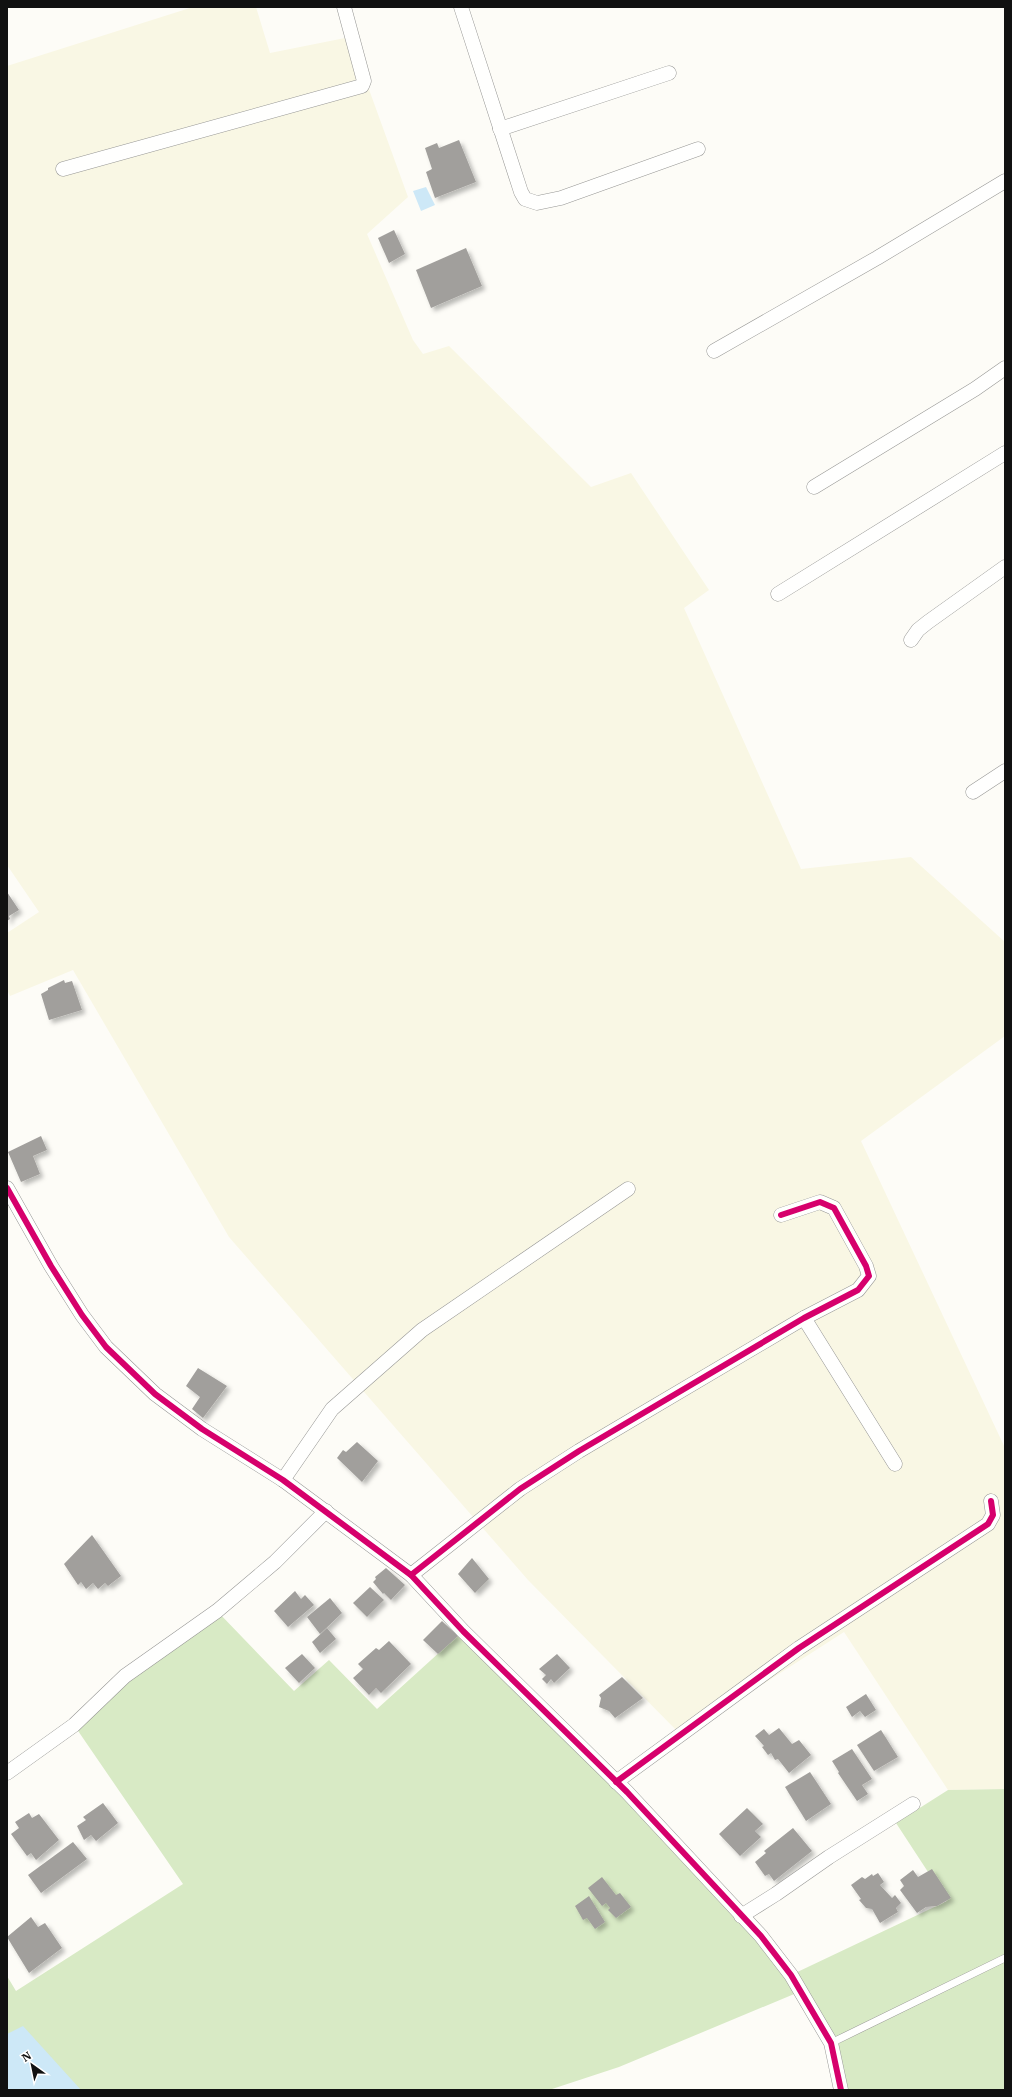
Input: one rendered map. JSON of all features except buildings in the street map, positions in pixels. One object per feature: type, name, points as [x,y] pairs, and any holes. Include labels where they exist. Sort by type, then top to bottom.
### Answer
[{"type":"street","points":[[63,169],[362,86],[364,81],[344,7]]},
{"type":"street","points":[[461,7],[521,192],[525,199],[530,202],[561,198],[698,149]]},
{"type":"street","points":[[500,129],[669,73]]},
{"type":"street","points":[[714,351],[877,258],[1005,181]]},
{"type":"street","points":[[814,487],[975,389],[1005,368]]},
{"type":"street","points":[[778,594],[1005,453]]},
{"type":"street","points":[[911,640],[918,630],[928,622],[1005,567]]},
{"type":"street","points":[[973,792],[1005,771]]},
{"type":"street","points":[[7,1188],[12,1208],[82,1315],[106,1347],[167,1402],[202,1429],[283,1480],[412,1575],[463,1631],[616,1782],[761,1936],[791,1975],[831,2043],[840,2090]]},
{"type":"street","points":[[283,1480],[332,1410],[422,1330],[628,1189]]},
{"type":"street","points":[[412,1575],[520,1489],[579,1451],[804,1318],[858,1290],[869,1276],[866,1266],[834,1208],[820,1202],[781,1215]]},
{"type":"street","points":[[804,1318],[895,1464]]},
{"type":"street","points":[[616,1782],[799,1648],[988,1524],[993,1515],[991,1501]]},
{"type":"street","points":[[7,1773],[74,1725],[125,1676],[217,1611],[275,1562],[326,1511]]},
{"type":"street","points":[[741,1916],[776,1894],[829,1857],[913,1804]]},
{"type":"lane","points":[[831,2043],[1005,1958]]},
{"type":"shaded area","points":[[193,7],[256,7],[270,53],[350,37],[408,197],[367,234],[413,340],[423,354],[449,346],[591,487],[631,473],[709,590],[684,608],[801,869],[911,857],[1005,942],[1005,1036],[861,1141],[1005,1448],[1005,1789],[948,1790],[844,1632],[682,1736],[528,1580],[229,1237],[73,970],[10,996],[7,990],[7,933],[39,912],[7,865],[7,66]]},
{"type":"green space","points":[[217,1611],[294,1691],[329,1660],[377,1709],[463,1631],[526,1694],[791,1975],[947,1901],[896,1823],[948,1790],[1005,1789],[1005,2090],[837,2090],[822,2038],[799,1992],[619,2067],[549,2090],[7,2090],[7,1976],[16,1991],[183,1884],[74,1725]]},
{"type":"water","points":[[426,187],[435,205],[421,211],[413,191]]},
{"type":"water","points":[[23,2026],[81,2090],[7,2090],[7,2034]]},
{"type":"cycle path","points":[[7,1188],[51,1266],[82,1315],[106,1347],[155,1394],[202,1429],[283,1480],[411,1575],[463,1631],[627,1792],[761,1936],[791,1975],[831,2043],[841,2090]]},
{"type":"cycle path","points":[[411,1575],[520,1489],[579,1451],[804,1318],[858,1290],[869,1276],[866,1266],[834,1208],[820,1202],[781,1215]]},
{"type":"cycle path","points":[[616,1782],[799,1648],[988,1524],[993,1515],[991,1501]]}]
